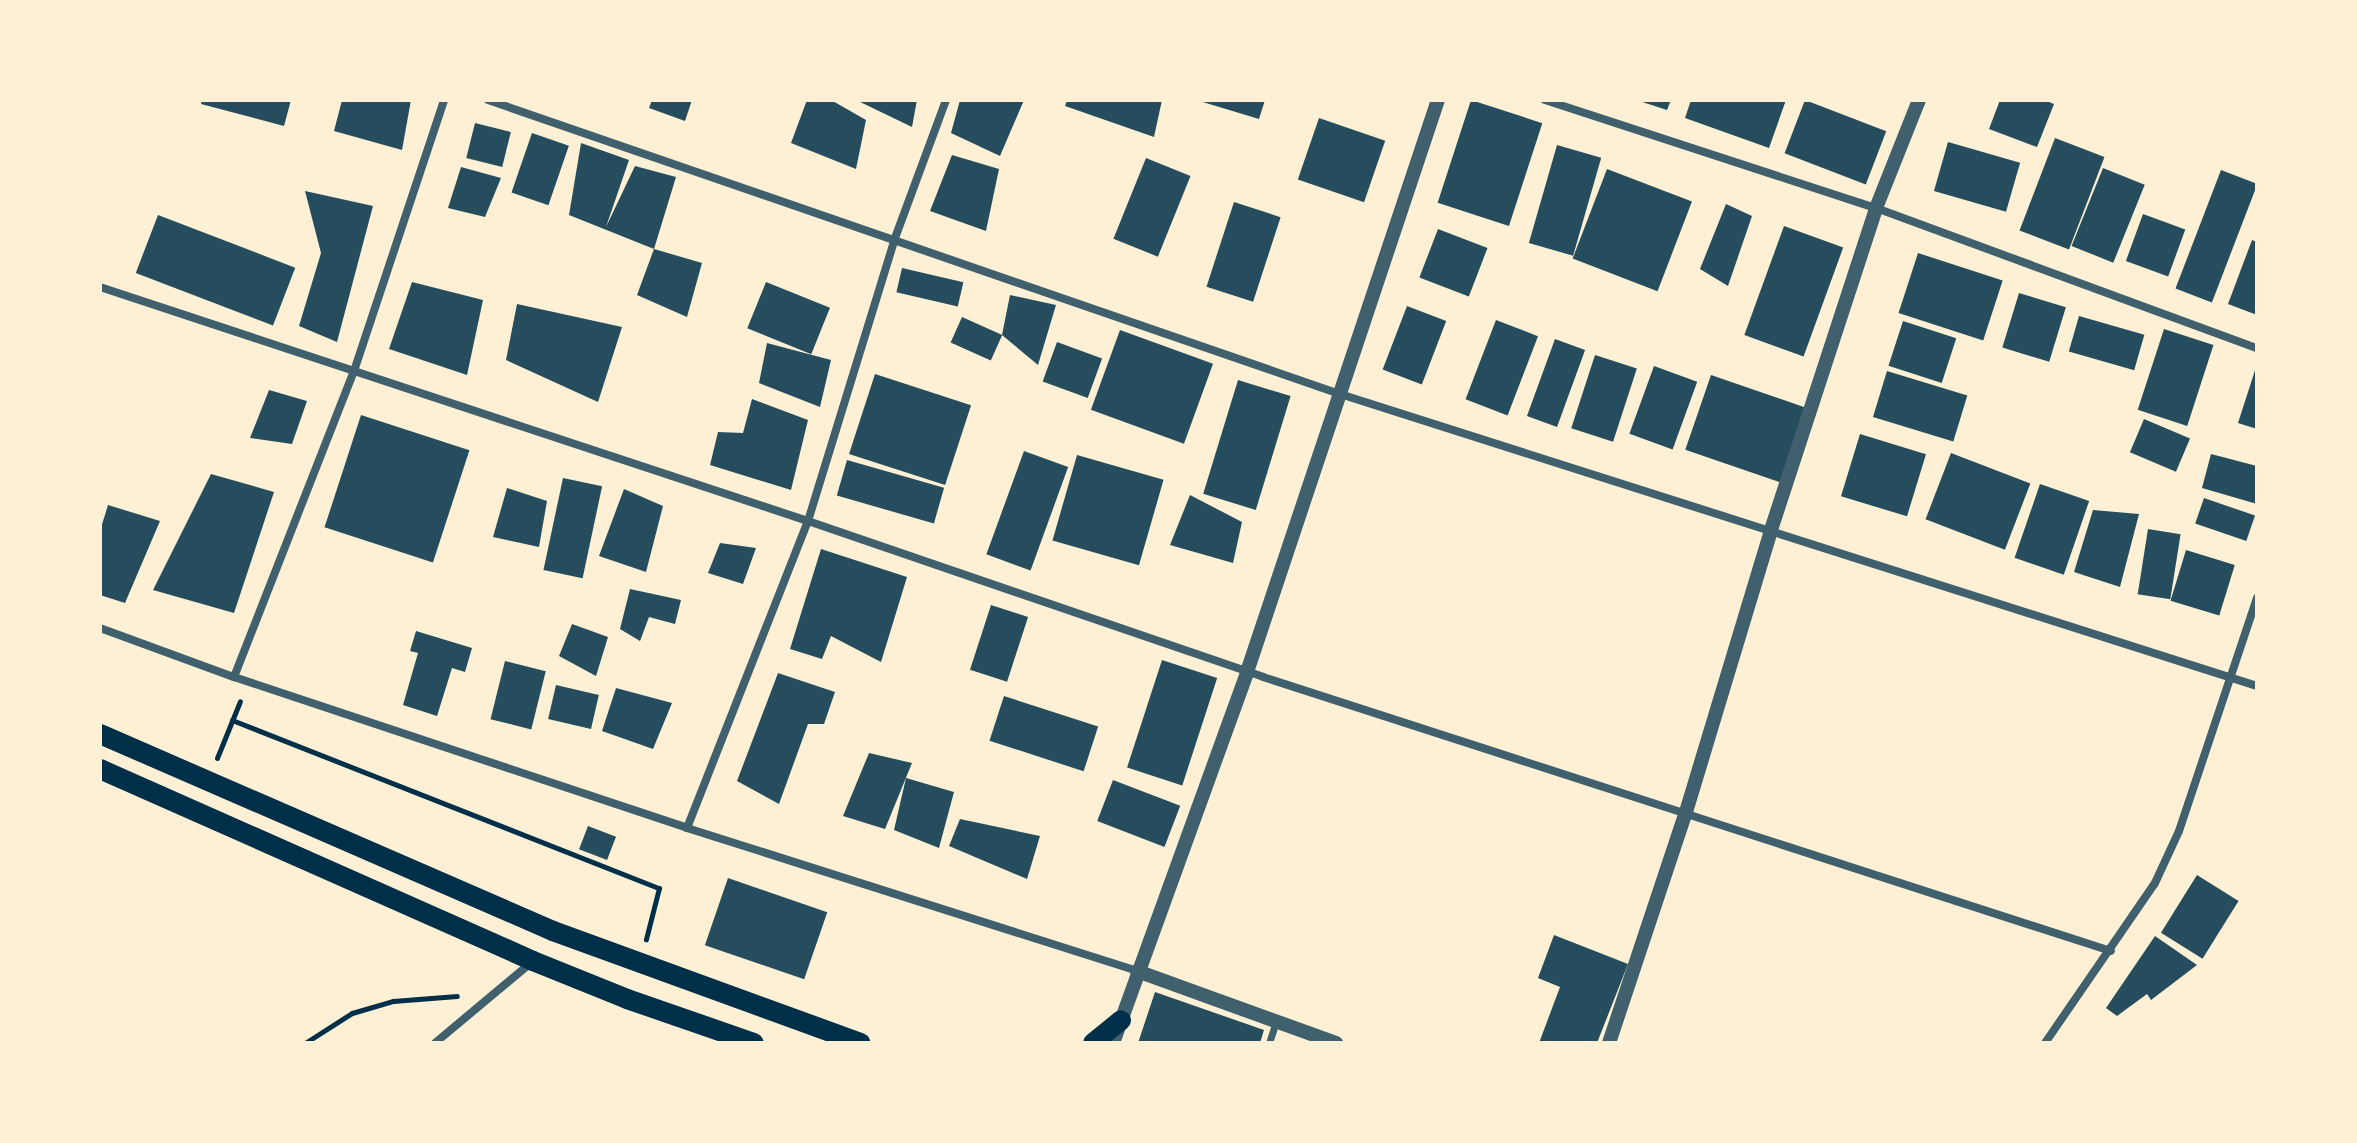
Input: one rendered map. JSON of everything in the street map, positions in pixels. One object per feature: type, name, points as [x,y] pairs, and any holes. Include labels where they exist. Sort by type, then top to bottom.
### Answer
[{"type":"main road","points":[[100,734],[640,965],[860,1043]]},
{"type":"main road","points":[[100,769],[533,961],[627,999],[754,1043]]},
{"type":"main road","points":[[1093,1043],[1121,1020]]},
{"type":"street","points":[[234,677],[354,371],[444,100]]},
{"type":"street","points":[[488,100],[1340,394],[2257,686]]},
{"type":"street","points":[[687,828],[808,521],[895,238],[946,100]]},
{"type":"street","points":[[1113,1043],[1247,672],[1438,100]]},
{"type":"street","points":[[1545,100],[1876,208],[2257,348]]},
{"type":"street","points":[[1609,1043],[1686,812],[1770,533],[1876,208],[1919,100]]},
{"type":"street","points":[[100,287],[808,521],[1247,672],[2111,951]]},
{"type":"street","points":[[2045,1043],[2155,883],[2179,831],[2257,598]]},
{"type":"street","points":[[100,628],[234,677],[687,828],[1137,971],[1336,1043]]},
{"type":"street","points":[[435,1043],[533,961]]},
{"type":"street","points":[[1269,1043],[1276,1021]]},
{"type":"path","points":[[207,781],[248,681]]},
{"type":"path","points":[[232,720],[659,888],[640,965]]},
{"type":"path","points":[[305,1043],[352,1013],[393,1001],[495,993]]},
{"type":"building","points":[[202,100],[291,100],[284,126],[201,104]]},
{"type":"building","points":[[342,100],[411,100],[402,150],[334,131]]},
{"type":"building","points":[[652,100],[692,100],[685,121],[649,108]]},
{"type":"building","points":[[807,100],[831,100],[866,120],[856,169],[791,143]]},
{"type":"building","points":[[856,100],[917,100],[912,127]]},
{"type":"building","points":[[960,100],[1024,100],[1000,156],[951,133]]},
{"type":"building","points":[[1067,100],[1162,100],[1154,137],[1065,106]]},
{"type":"building","points":[[1196,100],[1265,100],[1259,119]]},
{"type":"building","points":[[1471,100],[1542,123],[1509,226],[1438,203]]},
{"type":"building","points":[[1636,100],[1671,100],[1667,110]]},
{"type":"building","points":[[1691,100],[1786,100],[1769,148],[1685,118]]},
{"type":"building","points":[[1805,100],[1886,131],[1866,184],[1785,153]]},
{"type":"building","points":[[2000,100],[2044,100],[2054,104],[2037,147],[1989,129]]},
{"type":"building","points":[[1319,118],[1385,141],[1364,202],[1298,179]]},
{"type":"building","points":[[475,123],[511,132],[502,167],[466,158]]},
{"type":"building","points":[[532,133],[569,146],[548,205],[511,193]]},
{"type":"building","points":[[2055,138],[2104,157],[2069,249],[2020,230]]},
{"type":"building","points":[[1948,142],[2020,163],[2006,212],[1934,191]]},
{"type":"building","points":[[581,143],[629,160],[606,227],[635,166],[676,177],[654,249],[569,215]]},
{"type":"building","points":[[1557,145],[1601,158],[1573,256],[1529,243]]},
{"type":"building","points":[[952,155],[999,169],[986,231],[930,211]]},
{"type":"building","points":[[1146,158],[1191,176],[1158,257],[1113,239]]},
{"type":"building","points":[[461,167],[501,178],[485,217],[448,208]]},
{"type":"building","points":[[2103,168],[2145,185],[2113,263],[2072,246]]},
{"type":"building","points":[[1607,169],[1692,202],[1658,291],[1573,259]]},
{"type":"building","points":[[2221,170],[2257,185],[2212,303],[2175,289]]},
{"type":"building","points":[[305,191],[373,206],[337,342],[299,326],[321,253]]},
{"type":"building","points":[[1234,202],[1281,217],[1253,302],[1206,287]]},
{"type":"building","points":[[1726,204],[1752,216],[1728,286],[1700,269]]},
{"type":"building","points":[[2143,214],[2185,229],[2168,276],[2126,261]]},
{"type":"building","points":[[158,215],[295,268],[273,326],[136,273]]},
{"type":"building","points":[[1784,226],[1843,248],[1804,357],[1744,335]]},
{"type":"building","points":[[1438,229],[1487,248],[1469,297],[1419,278]]},
{"type":"building","points":[[2252,240],[2257,242],[2257,315],[2228,304]]},
{"type":"building","points":[[654,249],[702,263],[687,317],[637,295]]},
{"type":"building","points":[[1918,253],[2003,281],[1983,340],[1899,313]]},
{"type":"building","points":[[902,268],[963,282],[958,307],[896,292]]},
{"type":"building","points":[[412,282],[483,300],[467,375],[389,349]]},
{"type":"building","points":[[766,282],[830,308],[811,354],[747,328]]},
{"type":"building","points":[[2019,293],[2066,307],[2049,362],[2002,348]]},
{"type":"building","points":[[1010,295],[1056,305],[1038,365],[1002,335]]},
{"type":"building","points":[[517,304],[622,327],[598,402],[506,360]]},
{"type":"building","points":[[1407,306],[1446,321],[1422,385],[1383,369]]},
{"type":"building","points":[[2079,316],[2144,335],[2134,370],[2069,352]]},
{"type":"building","points":[[962,317],[1002,335],[991,360],[951,343]]},
{"type":"building","points":[[1496,320],[1538,336],[1508,415],[1466,399]]},
{"type":"building","points":[[1903,321],[1956,338],[1942,383],[1888,366]]},
{"type":"building","points":[[2164,329],[2213,345],[2187,426],[2138,410]]},
{"type":"building","points":[[1120,330],[1213,364],[1184,444],[1091,410]]},
{"type":"building","points":[[1555,339],[1585,350],[1557,427],[1527,416]]},
{"type":"building","points":[[1057,342],[1102,358],[1088,398],[1043,381]]},
{"type":"building","points":[[767,343],[831,360],[820,407],[759,383]]},
{"type":"building","points":[[1595,355],[1637,369],[1613,442],[1571,428]]},
{"type":"building","points":[[2257,364],[2257,429],[2238,423]]},
{"type":"building","points":[[1654,366],[1697,382],[1673,449],[1629,434]]},
{"type":"building","points":[[1887,371],[1967,396],[1953,441],[1873,417]]},
{"type":"building","points":[[875,374],[971,405],[945,485],[849,454]]},
{"type":"building","points":[[1711,375],[1807,408],[1782,483],[1685,450]]},
{"type":"building","points":[[1238,380],[1291,396],[1256,510],[1203,494]]},
{"type":"building","points":[[269,390],[307,401],[292,444],[250,438]]},
{"type":"building","points":[[752,399],[808,420],[791,490],[710,465],[718,432],[743,433]]},
{"type":"building","points":[[361,415],[469,450],[433,562],[325,527]]},
{"type":"building","points":[[2144,419],[2190,439],[2176,472],[2130,452]]},
{"type":"building","points":[[1860,434],[1926,454],[1907,516],[1841,496]]},
{"type":"building","points":[[1024,451],[1068,467],[1031,570],[986,554]]},
{"type":"building","points":[[1951,453],[2030,483],[2005,550],[1926,519]]},
{"type":"building","points":[[2211,454],[2257,466],[2257,504],[2202,488]]},
{"type":"building","points":[[1077,455],[1164,480],[1139,565],[1052,541]]},
{"type":"building","points":[[847,460],[944,488],[934,523],[837,496]]},
{"type":"building","points":[[211,474],[274,492],[234,613],[153,590]]},
{"type":"building","points":[[563,478],[602,486],[583,578],[543,570]]},
{"type":"building","points":[[2040,484],[2089,501],[2064,575],[2015,558]]},
{"type":"building","points":[[507,488],[547,501],[539,547],[493,537]]},
{"type":"building","points":[[624,489],[663,506],[646,572],[599,556]]},
{"type":"building","points":[[1190,495],[1242,522],[1233,563],[1170,545]]},
{"type":"building","points":[[2204,498],[2255,516],[2246,541],[2195,524]]},
{"type":"building","points":[[108,505],[160,521],[125,603],[100,595],[100,531]]},
{"type":"building","points":[[2093,510],[2139,514],[2120,587],[2074,572]]},
{"type":"building","points":[[2148,529],[2181,534],[2170,599],[2138,594]]},
{"type":"building","points":[[720,543],[756,548],[743,584],[708,573]]},
{"type":"building","points":[[821,549],[907,577],[881,662],[831,636],[822,659],[790,649]]},
{"type":"building","points":[[2186,550],[2235,565],[2219,616],[2171,601]]},
{"type":"building","points":[[630,589],[681,600],[675,624],[649,617],[640,641],[620,629]]},
{"type":"building","points":[[991,605],[1028,617],[1007,682],[970,670]]},
{"type":"building","points":[[572,624],[608,637],[596,676],[559,656]]},
{"type":"building","points":[[416,631],[472,648],[465,672],[452,668],[437,716],[403,705],[418,653],[410,651]]},
{"type":"building","points":[[1162,660],[1217,678],[1182,785],[1127,767]]},
{"type":"building","points":[[505,661],[546,671],[531,729],[490,719]]},
{"type":"building","points":[[778,673],[835,692],[824,724],[808,724],[779,804],[737,781]]},
{"type":"building","points":[[556,685],[599,695],[591,729],[548,719]]},
{"type":"building","points":[[616,688],[672,703],[653,749],[602,731]]},
{"type":"building","points":[[1004,696],[1098,727],[1084,771],[989,741]]},
{"type":"building","points":[[869,753],[912,763],[885,829],[843,816]]},
{"type":"building","points":[[906,778],[954,792],[939,848],[894,830]]},
{"type":"building","points":[[1113,780],[1180,806],[1164,847],[1097,821]]},
{"type":"building","points":[[960,819],[1040,836],[1027,879],[949,846]]},
{"type":"building","points":[[588,826],[616,837],[607,860],[579,849]]},
{"type":"building","points":[[2197,875],[2239,901],[2203,959],[2161,933]]},
{"type":"building","points":[[728,878],[827,912],[804,979],[705,945]]},
{"type":"building","points":[[1554,935],[1628,964],[1597,1043],[1539,1043],[1560,987],[1538,978]]},
{"type":"building","points":[[2155,936],[2197,965],[2151,1000],[2147,994],[2117,1016],[2106,1008]]},
{"type":"building","points":[[1155,992],[1264,1030],[1260,1043],[1138,1043]]}]
